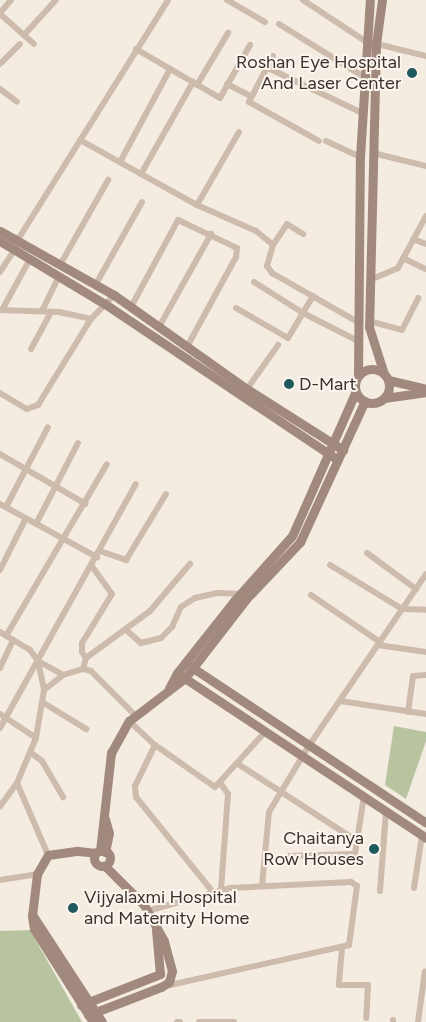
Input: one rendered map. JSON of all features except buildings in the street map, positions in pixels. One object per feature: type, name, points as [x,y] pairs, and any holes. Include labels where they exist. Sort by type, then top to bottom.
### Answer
[{"type":"street","points":[[11,0],[0,13],[34,44]]},
{"type":"street","points":[[24,35],[56,0]]},
{"type":"street","points":[[0,272],[168,0]]},
{"type":"street","points":[[228,0],[265,22]]},
{"type":"street","points":[[303,0],[365,41],[426,56]]},
{"type":"street","points":[[189,666],[240,594],[292,536],[334,446],[356,391],[358,376],[360,158],[365,41],[370,0]]},
{"type":"street","points":[[382,0],[376,44],[369,321],[370,336],[386,377],[388,390],[384,398]]},
{"type":"street","points":[[279,24],[364,77]]},
{"type":"street","points":[[141,174],[195,83],[228,33]]},
{"type":"street","points":[[0,64],[20,44]]},
{"type":"street","points":[[136,50],[220,98],[250,45]]},
{"type":"street","points":[[272,56],[249,102],[254,107],[360,158]]},
{"type":"street","points":[[266,67],[362,113]]},
{"type":"street","points":[[120,162],[170,69]]},
{"type":"street","points":[[227,84],[251,96]]},
{"type":"street","points":[[0,89],[17,102]]},
{"type":"street","points":[[197,205],[239,132]]},
{"type":"street","points":[[80,140],[197,205],[256,231],[273,245]]},
{"type":"street","points":[[374,153],[426,166]]},
{"type":"street","points":[[60,265],[108,180]]},
{"type":"street","points":[[96,284],[142,202]]},
{"type":"street","points":[[370,280],[395,271],[426,216]]},
{"type":"street","points":[[131,308],[178,220],[211,234],[237,248],[238,253],[187,347]]},
{"type":"street","points":[[303,234],[287,224],[273,245],[267,266],[269,270],[358,322]]},
{"type":"street","points":[[0,231],[17,244],[114,295],[247,389],[343,450]]},
{"type":"street","points":[[159,327],[211,234]]},
{"type":"street","points":[[414,239],[426,244]]},
{"type":"street","points":[[0,241],[17,244],[30,259],[105,304],[338,460]]},
{"type":"street","points":[[403,258],[426,269]]},
{"type":"street","points":[[30,259],[1,310],[42,311],[91,319]]},
{"type":"street","points":[[42,311],[59,276]]},
{"type":"street","points":[[254,282],[303,313],[358,341]]},
{"type":"street","points":[[0,393],[27,409],[38,405],[91,319],[114,295]]},
{"type":"street","points":[[236,308],[288,338],[312,296]]},
{"type":"street","points":[[369,321],[402,330],[418,298]]},
{"type":"street","points":[[31,349],[51,312]]},
{"type":"street","points":[[247,389],[278,345]]},
{"type":"street","points":[[358,376],[373,369],[386,377],[426,390]]},
{"type":"street","points":[[356,391],[365,401],[372,403],[384,398],[426,390]]},
{"type":"street","points":[[99,853],[105,819],[111,753],[133,719],[168,690],[246,598],[304,537],[365,401]]},
{"type":"street","points":[[48,427],[3,506],[66,540],[98,554],[126,560],[166,494]]},
{"type":"street","points":[[36,524],[78,443]]},
{"type":"street","points":[[0,454],[86,504]]},
{"type":"street","points":[[0,668],[9,638],[66,540],[107,464]]},
{"type":"street","points":[[0,728],[3,716],[38,660],[92,566],[136,484]]},
{"type":"street","points":[[0,570],[26,518]]},
{"type":"street","points":[[367,553],[416,589]]},
{"type":"street","points":[[83,669],[86,658],[150,611],[190,564]]},
{"type":"street","points":[[330,565],[402,609],[426,610]]},
{"type":"street","points":[[86,658],[82,652],[82,643],[112,594],[92,566]]},
{"type":"street","points":[[262,886],[267,820],[281,792],[302,756],[426,574]]},
{"type":"street","points":[[126,630],[141,643],[161,638],[172,627],[181,607],[195,598],[217,593],[240,594]]},
{"type":"street","points":[[311,595],[379,643],[426,652]]},
{"type":"street","points":[[0,632],[30,650],[38,660],[63,675]]},
{"type":"street","points":[[0,806],[17,783],[36,738],[44,690],[38,660]]},
{"type":"street","points":[[189,666],[308,747],[426,823]]},
{"type":"street","points":[[44,690],[63,675],[83,669],[91,671],[155,745],[212,786],[221,784],[265,732]]},
{"type":"street","points":[[408,712],[413,676],[426,675]]},
{"type":"street","points":[[181,676],[424,837],[414,888]]},
{"type":"street","points":[[42,702],[86,729]]},
{"type":"street","points":[[340,702],[426,714]]},
{"type":"street","points":[[3,716],[36,738]]},
{"type":"street","points":[[155,745],[134,786],[136,797],[212,892]]},
{"type":"street","points":[[30,752],[42,760],[63,797]]},
{"type":"street","points":[[238,764],[357,841]]},
{"type":"street","points":[[17,783],[48,855]]},
{"type":"street","points":[[221,784],[228,794],[221,890]]},
{"type":"street","points":[[290,856],[353,856],[364,796]]},
{"type":"street","points":[[380,891],[386,811]]},
{"type":"street","points":[[48,855],[99,853],[109,860],[105,866],[147,910],[164,941],[172,971],[169,982],[92,1017]]},
{"type":"street","points":[[48,855],[37,874],[32,916],[34,929],[85,1003],[92,1017],[102,1022]]},
{"type":"street","points":[[0,880],[37,874]]},
{"type":"street","points":[[147,910],[221,890],[262,886],[355,883],[357,886],[350,943],[342,948],[162,986]]},
{"type":"street","points":[[85,1003],[160,974],[156,929]]},
{"type":"street","points":[[342,948],[339,985],[368,985],[366,1018]]},
{"type":"street","points":[[418,1022],[425,971]]},
{"type":"street","points":[[198,1022],[234,1022]]},
{"type":"green space","points":[[394,726],[426,732],[426,741],[406,799],[385,785]]},
{"type":"green space","points":[[30,930],[82,1022],[0,1022],[0,931]]},
{"type":"place","name":"Roshan Eye Hospital And Laser Center","points":[[412,73]]},
{"type":"place","name":"D-Mart","points":[[289,384]]},
{"type":"place","name":"Chaitanya Row Houses","points":[[374,849]]},
{"type":"place","name":"Vijyalaxmi Hospital and Maternity Home","points":[[73,908]]}]
